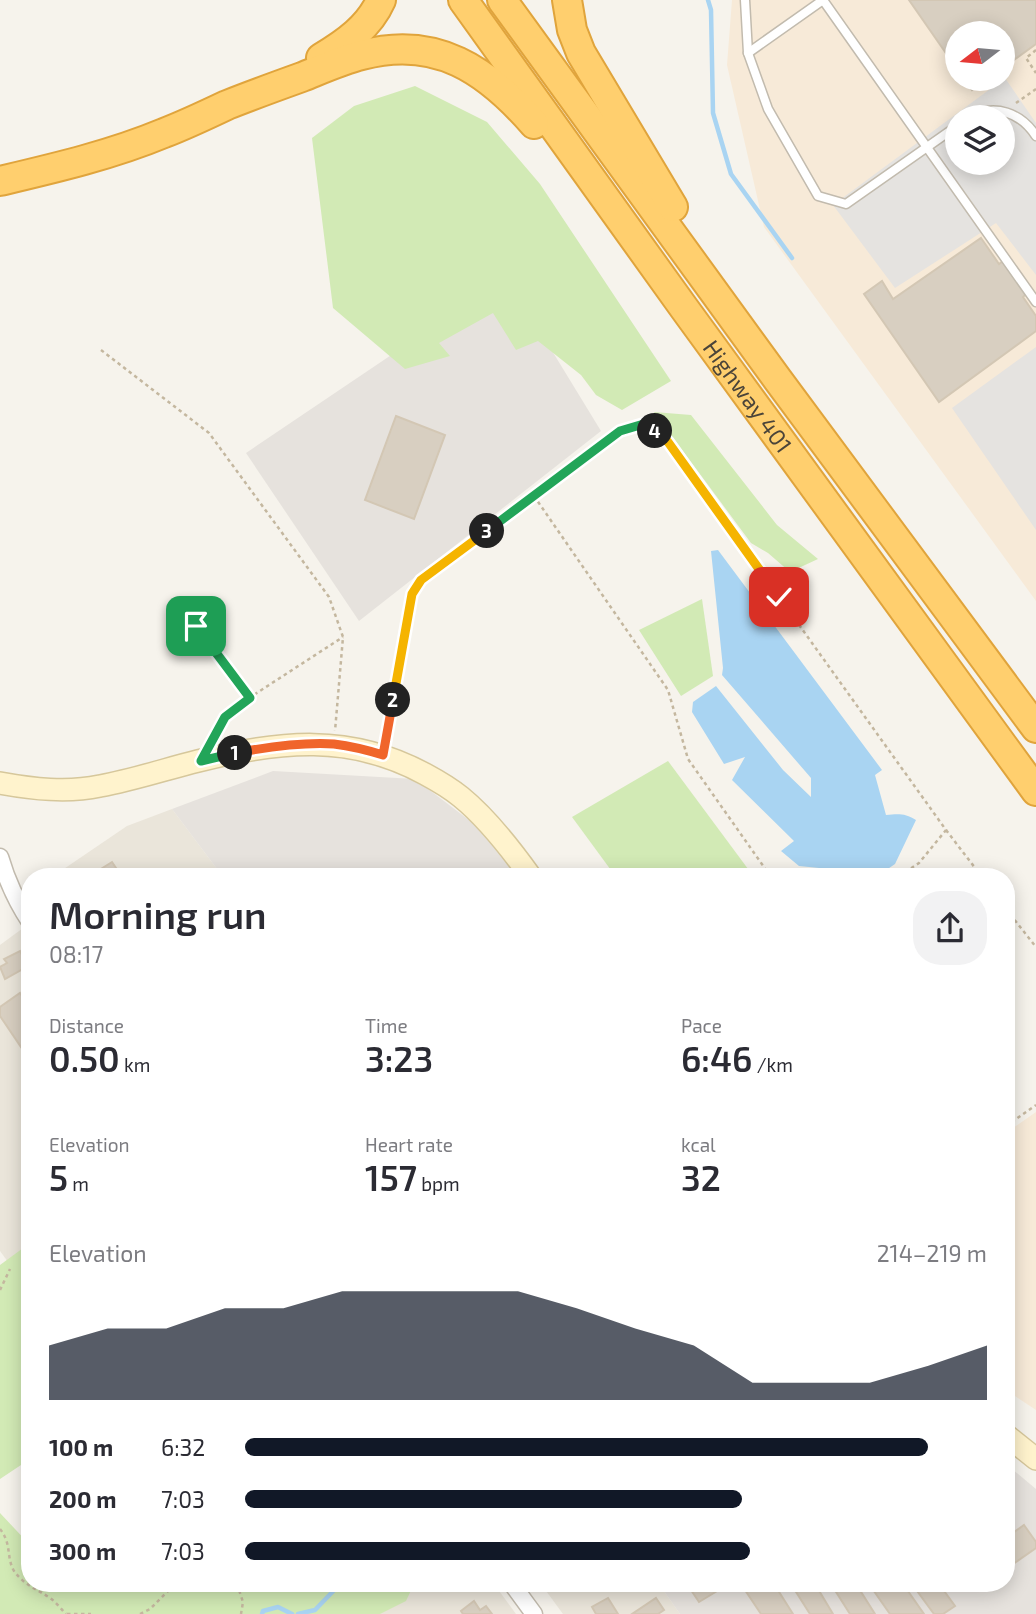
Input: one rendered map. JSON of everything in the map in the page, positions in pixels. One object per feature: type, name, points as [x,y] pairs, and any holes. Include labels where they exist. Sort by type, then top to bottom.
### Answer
[{"type":"highway","points":[[0,180],[128,146],[247,97],[345,43],[366,24],[380,0]]},
{"type":"highway","name":"Highway 401","points":[[463,0],[1036,791]]},
{"type":"highway","name":"Highway 401","points":[[502,0],[778,380],[1036,728]]},
{"type":"highway","points":[[568,0],[572,30],[580,53],[594,79],[778,380]]},
{"type":"highway","points":[[247,97],[374,52],[423,51],[461,62],[491,82],[515,104],[684,308]]},
{"type":"street","points":[[0,783],[54,790],[99,786],[270,747],[334,744],[383,755],[414,768],[460,795],[488,823],[524,868]]},
{"type":"street","points":[[0,857],[6,879],[21,908]]},
{"type":"street","points":[[1015,1442],[1036,1459]]},
{"type":"street","points":[[518,1592],[534,1614]]},
{"type":"lane","points":[[745,0],[748,53],[768,110],[818,196],[846,204],[945,135]]},
{"type":"lane","points":[[748,53],[823,0],[1036,302]]},
{"type":"lane","points":[[1015,115],[1030,127],[1036,136]]},
{"type":"path","points":[[1036,50],[1026,58],[1036,73]]},
{"type":"path","points":[[1013,105],[1036,89]]},
{"type":"path","points":[[101,350],[209,433],[329,597],[344,637],[334,744]]},
{"type":"path","points":[[383,755],[412,594],[421,580],[620,431],[647,423],[668,442],[975,868]]},
{"type":"path","points":[[534,496],[668,690],[688,759],[765,868]]},
{"type":"path","points":[[196,626],[250,698]]},
{"type":"path","points":[[201,761],[225,717],[344,637]]},
{"type":"path","points":[[912,868],[919,863],[946,830]]},
{"type":"path","points":[[1015,920],[1036,947]]},
{"type":"path","points":[[1015,1120],[1036,1105]]},
{"type":"path","points":[[0,1290],[10,1269]]},
{"type":"path","points":[[0,1529],[9,1546],[10,1562],[21,1578]]},
{"type":"path","points":[[39,1592],[50,1598],[65,1614],[91,1614]]},
{"type":"path","points":[[140,1614],[150,1609],[167,1592]]},
{"type":"path","points":[[240,1592],[243,1602],[241,1614]]},
{"type":"shaded area","points":[[732,0],[1036,0],[1036,601],[764,227],[727,65]]},
{"type":"shaded area","points":[[987,91],[1014,91],[1036,123],[1036,275],[996,223],[895,288],[833,205],[945,122],[945,175],[1015,175],[1015,105],[968,105]]},
{"type":"shaded area","points":[[507,277],[601,431],[359,621],[246,453]]},
{"type":"shaded area","points":[[1036,347],[1036,530],[952,408]]},
{"type":"shaded area","points":[[273,771],[415,779],[486,833],[511,868],[216,868],[172,809]]},
{"type":"shaded area","points":[[172,809],[216,868],[65,868],[127,826]]},
{"type":"shaded area","points":[[21,930],[21,1280],[0,1251],[0,945]]},
{"type":"shaded area","points":[[1036,1112],[1036,1410],[1015,1396],[1015,1127]]},
{"type":"shaded area","points":[[1015,1472],[1036,1489],[1036,1614],[680,1614],[665,1592],[1015,1592]]},
{"type":"shaded area","points":[[375,1592],[500,1592],[516,1614],[346,1614]]},
{"type":"shaded area","points":[[547,1592],[665,1592],[680,1614],[563,1614]]},
{"type":"green space","points":[[415,86],[487,122],[540,184],[671,381],[622,410],[596,395],[581,375],[538,341],[516,350],[493,313],[439,343],[450,356],[405,369],[333,308],[312,138],[354,106]]},
{"type":"green space","points":[[654,412],[691,415],[777,525],[818,559],[790,572],[768,553],[751,543]]},
{"type":"green space","points":[[702,599],[713,676],[681,696],[639,630]]},
{"type":"green space","points":[[668,761],[747,868],[609,868],[572,817]]},
{"type":"green space","points":[[21,1250],[21,1465],[0,1479],[0,1265]]},
{"type":"green space","points":[[0,1513],[21,1535],[21,1592],[410,1592],[406,1601],[380,1614],[0,1614]]},
{"type":"water","points":[[718,550],[882,770],[875,775],[886,815],[901,814],[916,820],[895,864],[889,868],[799,866],[781,851],[794,841],[732,780],[745,757],[724,764],[692,712],[693,702],[716,686],[783,770],[811,797],[811,778],[722,675],[711,551]]},
{"type":"building","points":[[909,0],[1036,0],[1036,44],[1015,59],[1015,21],[945,21],[945,52]]},
{"type":"building","points":[[981,238],[999,264],[1003,261],[1026,294],[1023,297],[1036,316],[1036,331],[939,402],[864,294],[882,281],[893,299]]},
{"type":"building","points":[[396,416],[445,435],[414,519],[365,500]]},
{"type":"building","points":[[112,862],[116,868],[102,868]]},
{"type":"building","points":[[20,951],[21,970],[5,979],[0,967],[7,963],[4,959]]},
{"type":"building","points":[[21,994],[21,1047],[0,1016],[0,1007]]},
{"type":"building","points":[[1024,1525],[1036,1542],[1036,1548],[1015,1563],[1015,1532]]},
{"type":"building","points":[[692,1592],[715,1592],[699,1602]]},
{"type":"building","points":[[746,1592],[779,1592],[793,1614],[761,1614]]},
{"type":"building","points":[[796,1592],[820,1592],[833,1614],[810,1614]]},
{"type":"building","points":[[836,1592],[861,1592],[875,1614],[850,1614]]},
{"type":"building","points":[[875,1592],[909,1592],[924,1614],[890,1614]]},
{"type":"building","points":[[918,1592],[945,1592],[955,1606],[943,1614],[934,1614]]},
{"type":"building","points":[[608,1598],[618,1614],[596,1614],[592,1607]]},
{"type":"building","points":[[656,1598],[664,1610],[658,1614],[632,1614]]},
{"type":"building","points":[[474,1601],[480,1610],[486,1606],[492,1614],[463,1614],[461,1611]]},
{"type":"waterway","points":[[708,0],[711,10],[713,113],[731,174],[792,258]]},
{"type":"waterway","points":[[298,1614],[315,1610],[332,1592]]},
{"type":"waterway","points":[[262,1614],[263,1611],[278,1607],[292,1614]]},
{"type":"route","points":[[196,626],[250,698],[225,717],[201,761],[257,748],[334,744],[383,755],[412,594],[421,580],[620,431],[647,423],[668,442],[779,597]]}]
